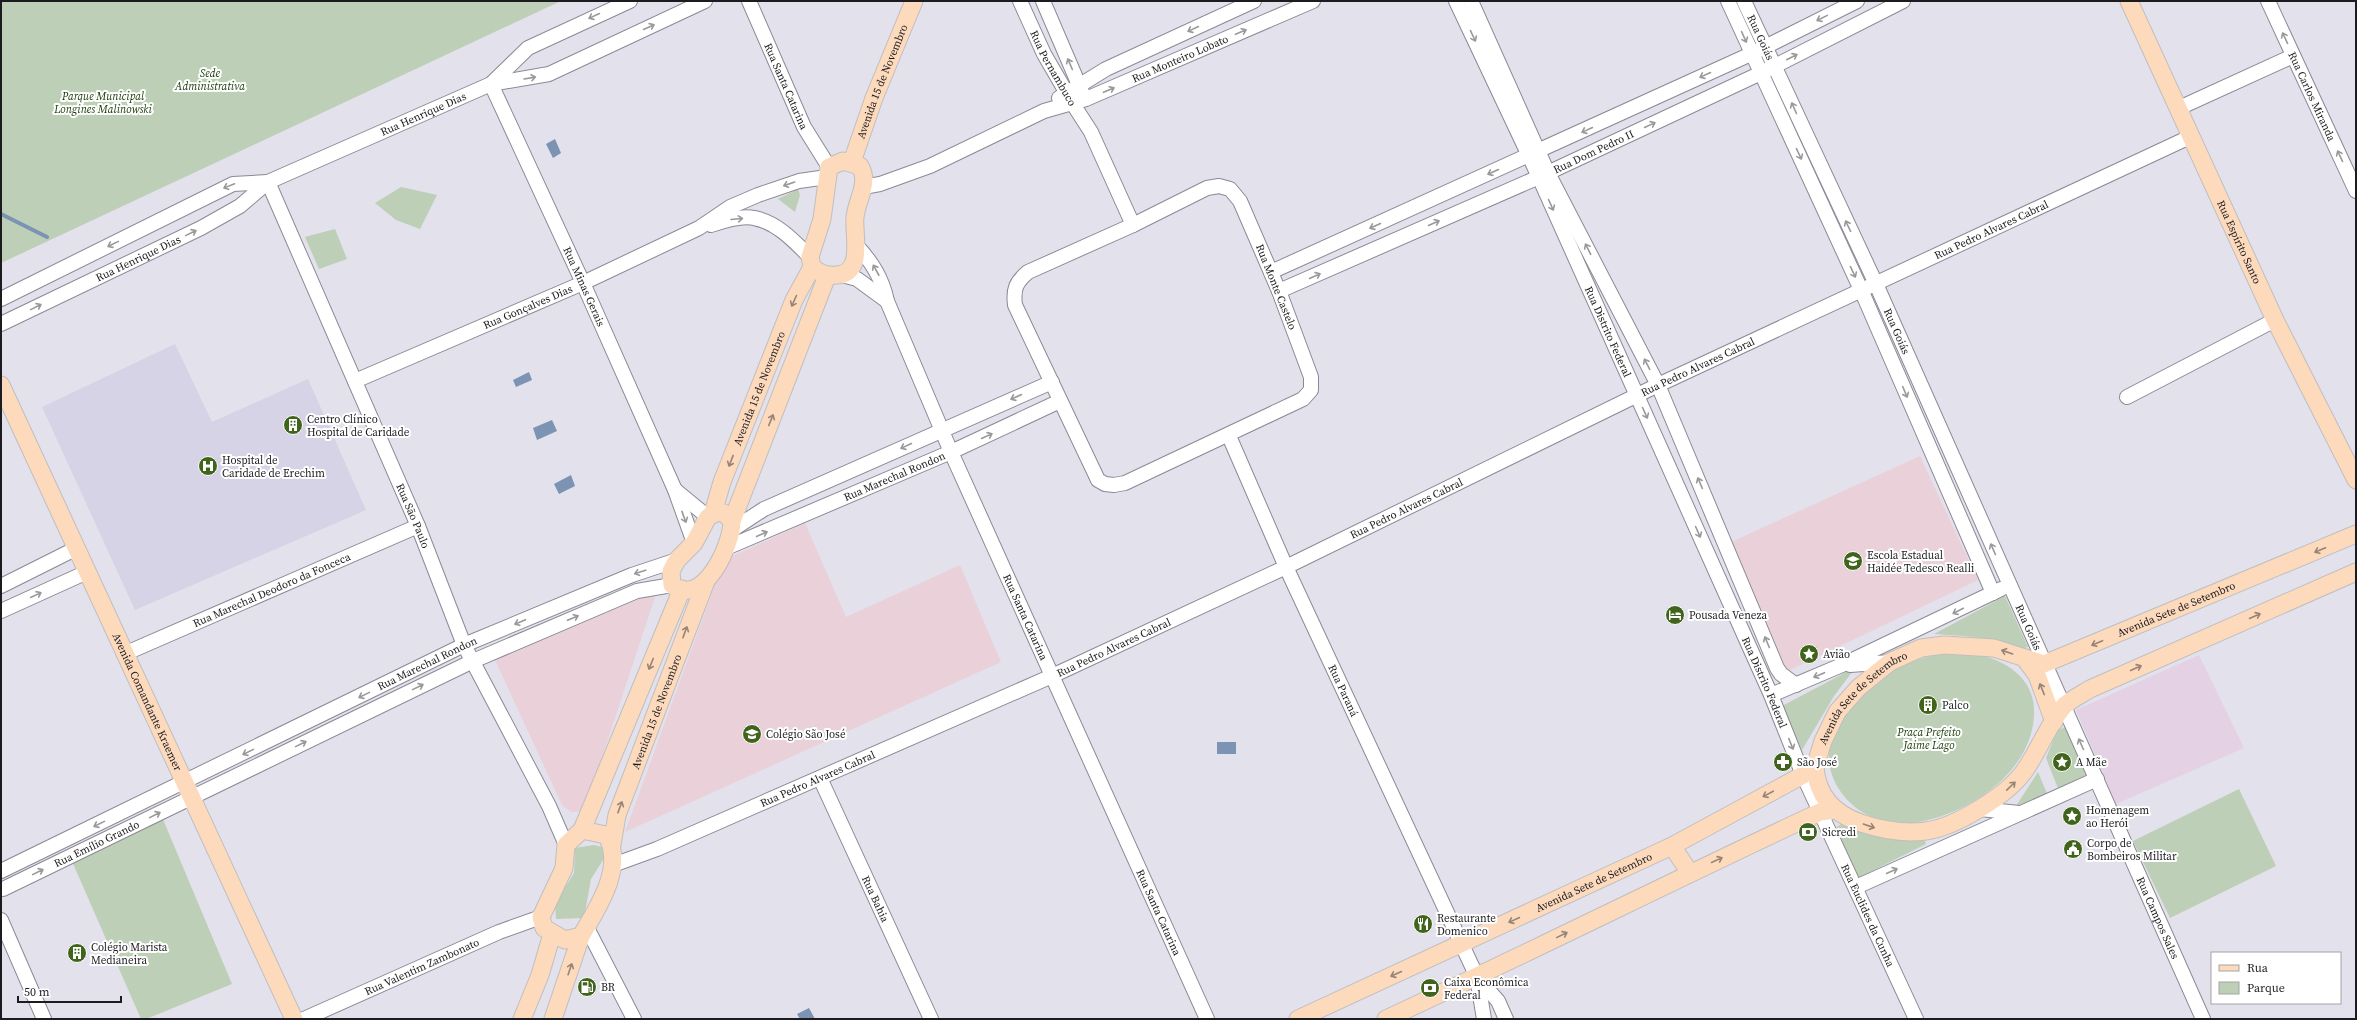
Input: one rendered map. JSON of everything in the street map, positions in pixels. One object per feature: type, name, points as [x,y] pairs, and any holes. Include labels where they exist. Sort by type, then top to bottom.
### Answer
[{"type":"main road","name":"Avenida 15 de Novembro","points":[[677,587],[699,586],[706,581],[718,567],[726,548],[732,525],[803,341],[834,276],[848,271],[856,256],[855,217],[864,187],[864,174],[860,166],[852,162],[874,98],[914,1]]},
{"type":"main road","name":"Rua Espírito Santo","points":[[2129,1],[2275,320],[2356,480]]},
{"type":"main road","points":[[828,172],[843,161],[852,162]]},
{"type":"main road","name":"Avenida 15 de Novembro","points":[[566,845],[582,830],[677,587],[671,571],[677,560],[694,543],[710,515],[781,332],[811,262],[822,219],[828,172]]},
{"type":"main road","points":[[811,262],[834,276]]},
{"type":"main road","points":[[781,332],[803,341]]},
{"type":"main road","name":"Avenida Comandante Kraemer","points":[[1,386],[75,549],[294,1019]]},
{"type":"main road","points":[[710,515],[724,513],[732,525]]},
{"type":"main road","name":"Avenida Sete de Setembro","points":[[1298,1019],[1672,846],[1809,771],[1837,712],[1858,688],[1890,662],[1921,648],[1944,645],[1994,648],[2044,664],[2356,534]]},
{"type":"main road","points":[[1386,1019],[1477,977],[1690,873],[1827,811],[1884,831],[1927,831],[1980,810],[2010,788],[2025,771],[2065,706],[2090,688],[2356,572]]},
{"type":"main road","name":"Avenida 15 de Novembro","points":[[553,1019],[584,931],[601,899],[613,864],[612,845],[617,815],[706,581]]},
{"type":"main road","points":[[2025,659],[2036,675],[2054,722]]},
{"type":"main road","points":[[1809,771],[1815,779],[1827,811]]},
{"type":"main road","points":[[582,830],[606,835],[612,845]]},
{"type":"main road","points":[[566,845],[564,868],[541,917],[544,928],[552,934],[565,940],[584,931]]},
{"type":"main road","points":[[1672,846],[1690,873]]},
{"type":"main road","points":[[522,1019],[540,975],[552,934]]},
{"type":"main road","points":[[540,975],[538,986],[539,992],[543,997],[550,999],[561,995]]},
{"type":"street","name":"Rua Henrique Dias","points":[[491,84],[528,48],[630,1]]},
{"type":"street","name":"Rua Henrique Dias","points":[[1,324],[201,228],[240,206],[268,182],[491,84],[549,74],[705,1]]},
{"type":"street","name":"Rua Santa Catarina","points":[[749,1],[804,127],[828,172]]},
{"type":"street","name":"Rua Pernambuco","points":[[1020,1],[1044,54],[1069,98],[1091,132],[1133,226]]},
{"type":"street","name":"Rua Pernambuco","points":[[1043,1],[1086,99],[1091,132]]},
{"type":"street","name":"Rua Monteiro Lobato","points":[[864,187],[880,184],[930,166],[1069,98],[1079,85],[1106,69],[1254,1]]},
{"type":"street","name":"Rua Monteiro Lobato","points":[[1069,98],[1086,99],[1314,1]]},
{"type":"street","name":"Rua Distrito Federal","points":[[1456,1],[1534,154]]},
{"type":"street","name":"Rua Distrito Federal","points":[[1472,1],[1534,154],[1637,396],[1771,695],[1809,771]]},
{"type":"street","name":"Rua Goiás","points":[[1728,1],[1751,54],[1876,284],[2044,664],[2065,706]]},
{"type":"street","name":"Rua Goiás","points":[[1744,1],[1775,66],[1812,167],[1862,292],[1993,593]]},
{"type":"street","name":"Rua Dom Pedro II","points":[[1271,272],[1534,154],[1751,54],[1857,1]]},
{"type":"street","name":"Rua Dom Pedro II","points":[[1279,291],[1543,175],[1761,73],[1903,1]]},
{"type":"street","name":"Rua Carlos Miranda","points":[[2268,1],[2356,191]]},
{"type":"street","points":[[2179,108],[2293,56]]},
{"type":"street","name":"Rua Minas Gerais","points":[[491,84],[583,283],[676,490],[694,543]]},
{"type":"street","name":"Rua Pedro Alvares Cabral","points":[[613,864],[657,849],[1052,676],[1286,567],[1658,385],[1862,292],[1876,284],[2192,136]]},
{"type":"street","name":"Rua Gonçalves Dias","points":[[355,382],[583,283],[699,228],[730,208],[758,195],[828,172]]},
{"type":"street","name":"Rua Distrito Federal","points":[[1543,175],[1658,385],[1777,668],[1784,676],[1796,685]]},
{"type":"street","name":"Rua Henrique Dias","points":[[1,299],[233,184],[268,182]]},
{"type":"street","name":"Rua São Paulo","points":[[268,182],[418,526],[464,646],[549,806],[566,845]]},
{"type":"street","name":"Rua Monte Castelo","points":[[1218,186],[1230,189],[1240,201],[1271,272],[1311,377],[1311,390],[1303,399],[1229,436],[1125,483],[1105,484],[1098,480],[1015,304],[1014,292],[1018,280],[1028,272],[1133,226],[1207,188],[1218,186]]},
{"type":"street","name":"Rua Gonçalves Dias","points":[[699,228],[726,220],[754,218],[778,229],[791,238],[811,262]]},
{"type":"street","name":"Rua Santa Catarina","points":[[856,245],[871,260],[880,277],[887,301],[951,452],[1207,1019]]},
{"type":"street","points":[[834,276],[857,279],[887,301]]},
{"type":"street","points":[[2127,397],[2275,320]]},
{"type":"street","name":"Rua Marechal Rondon","points":[[732,525],[764,509],[1052,382]]},
{"type":"street","name":"Rua Marechal Rondon","points":[[726,548],[951,452],[1060,401]]},
{"type":"street","name":"Rua Paraná","points":[[1229,436],[1286,567],[1477,977]]},
{"type":"street","points":[[1928,445],[1943,438]]},
{"type":"street","points":[[884,457],[894,477]]},
{"type":"street","name":"Rua Minas Gerais","points":[[676,490],[710,515]]},
{"type":"street","name":"Rua Marechal Deodoro da Fonceca","points":[[124,654],[418,526]]},
{"type":"street","points":[[1,586],[75,549]]},
{"type":"street","name":"Rua Marechal Rondon","points":[[188,791],[464,646],[632,574],[677,560]]},
{"type":"street","points":[[1,611],[87,572]]},
{"type":"street","points":[[1771,695],[1842,665],[1940,620],[2009,585]]},
{"type":"street","name":"Rua Marechal Rondon","points":[[188,791],[473,661],[637,591],[677,587]]},
{"type":"street","points":[[1906,655],[1940,620]]},
{"type":"street","points":[[1842,665],[1890,662]]},
{"type":"street","name":"Rua Campos Sales","points":[[2065,706],[2203,1019]]},
{"type":"street","name":"Rua Bahia","points":[[820,778],[931,1019]]},
{"type":"street","points":[[1856,887],[2097,779]]},
{"type":"street","name":"Rua Emílio Grando","points":[[1,871],[125,812],[188,791]]},
{"type":"street","name":"Rua Emílio Grando","points":[[2,888],[133,826],[188,791]]},
{"type":"street","points":[[1980,810],[2021,814]]},
{"type":"street","name":"Rua Euclides da Cunha","points":[[1827,811],[1856,887],[1916,1019]]},
{"type":"street","points":[[125,812],[133,826]]},
{"type":"street","points":[[1927,855],[1947,823]]},
{"type":"street","name":"Rua Valentim Zambonato","points":[[304,1019],[499,932],[541,917]]},
{"type":"street","points":[[1,920],[44,1019]]},
{"type":"street","points":[[584,931],[634,1019]]},
{"type":"street","points":[[1477,977],[1484,1019]]},
{"type":"street","points":[[1477,977],[1498,1001],[1506,1019]]},
{"type":"shaded area","name":"Hospital de Caridade de Erechim","points":[[175,344],[212,422],[308,379],[366,510],[135,610],[42,407]]},
{"type":"shaded area","name":"Escola Estadual Haidée Tedesco Realli","points":[[1920,456],[1978,580],[1782,674],[1729,543]]},
{"type":"shaded area","name":"Colégio São José","points":[[805,523],[846,617],[960,565],[1001,662],[625,832],[724,560]]},
{"type":"shaded area","points":[[646,590],[653,592],[655,597],[589,797],[584,809],[578,812],[571,812],[562,805],[495,660]]},
{"type":"shaded area","points":[[2199,655],[2244,748],[2116,804],[2076,710]]},
{"type":"green space","name":"Parque Municipal Longines Malinowski","points":[[1,1],[561,1],[1,263]]},
{"type":"green space","points":[[401,187],[437,195],[420,229],[396,220],[375,203]]},
{"type":"green space","points":[[798,189],[800,195],[795,212],[778,199]]},
{"type":"green space","points":[[335,229],[347,259],[319,269],[305,237]]},
{"type":"green space","points":[[2005,596],[2028,647],[2017,650],[2007,645],[1987,639],[1934,634]]},
{"type":"green space","name":"Praça Prefeito Jaime Lago","points":[[1942,653],[1968,654],[1988,657],[2009,667],[2022,678],[2030,692],[2034,709],[2032,731],[2024,752],[2011,770],[1994,787],[1955,811],[1933,819],[1912,823],[1894,822],[1870,816],[1859,810],[1844,797],[1837,786],[1829,762],[1832,739],[1837,728],[1851,708],[1876,681],[1909,663]]},
{"type":"green space","points":[[1856,667],[1834,696],[1802,750],[1782,706]]},
{"type":"green space","points":[[2069,725],[2090,776],[2059,791],[2046,758],[2057,731]]},
{"type":"green space","points":[[2038,772],[2048,796],[2016,806]]},
{"type":"green space","points":[[2239,789],[2276,866],[2170,918],[2133,841]]},
{"type":"green space","points":[[162,817],[232,984],[146,1019],[141,1019],[71,859]]},
{"type":"green space","points":[[1841,824],[1879,836],[1923,837],[1926,844],[1856,879],[1833,830]]},
{"type":"green space","points":[[594,845],[610,849],[591,879],[584,918],[556,919],[555,904],[574,873],[575,848]]},
{"type":"water","points":[[555,139],[561,153],[553,158],[546,144]]},
{"type":"water","points":[[529,372],[532,380],[516,387],[513,380]]},
{"type":"water","points":[[552,420],[557,431],[537,440],[533,428]]},
{"type":"water","points":[[571,475],[575,486],[559,494],[554,484]]},
{"type":"water","points":[[1217,742],[1236,742],[1236,754],[1217,754]]},
{"type":"water","points":[[809,1008],[815,1019],[800,1019],[797,1014]]},
{"type":"waterway","points":[[1,214],[47,237]]},
{"type":"place","name":"Centro Clínico Hospital de Caridade","points":[[293,425]]},
{"type":"place","name":"Hospital de Caridade de Erechim","points":[[208,466]]},
{"type":"place","name":"Escola Estadual Haidée Tedesco Realli","points":[[1853,561]]},
{"type":"place","name":"Pousada Veneza","points":[[1675,615]]},
{"type":"place","name":"Avião","points":[[1809,654]]},
{"type":"place","name":"Palco","points":[[1928,705]]},
{"type":"place","name":"Colégio São José","points":[[752,734]]},
{"type":"place","name":"São José","points":[[1783,762]]},
{"type":"place","name":"A Mãe","points":[[2062,762]]},
{"type":"place","name":"Homenagem ao Herói","points":[[2072,816]]},
{"type":"place","name":"Sicredi","points":[[1808,832]]},
{"type":"place","name":"Corpo de Bombeiros Militar","points":[[2073,849]]},
{"type":"place","name":"Restaurante Domenico","points":[[1423,924]]},
{"type":"place","name":"Colégio Marista Medianeira","points":[[77,953]]},
{"type":"place","name":"BR","points":[[587,987]]},
{"type":"place","name":"Caixa Econômica Federal","points":[[1430,988]]},
{"type":"park label","name":"Sede Administrativa","points":[[210,79]]}]
